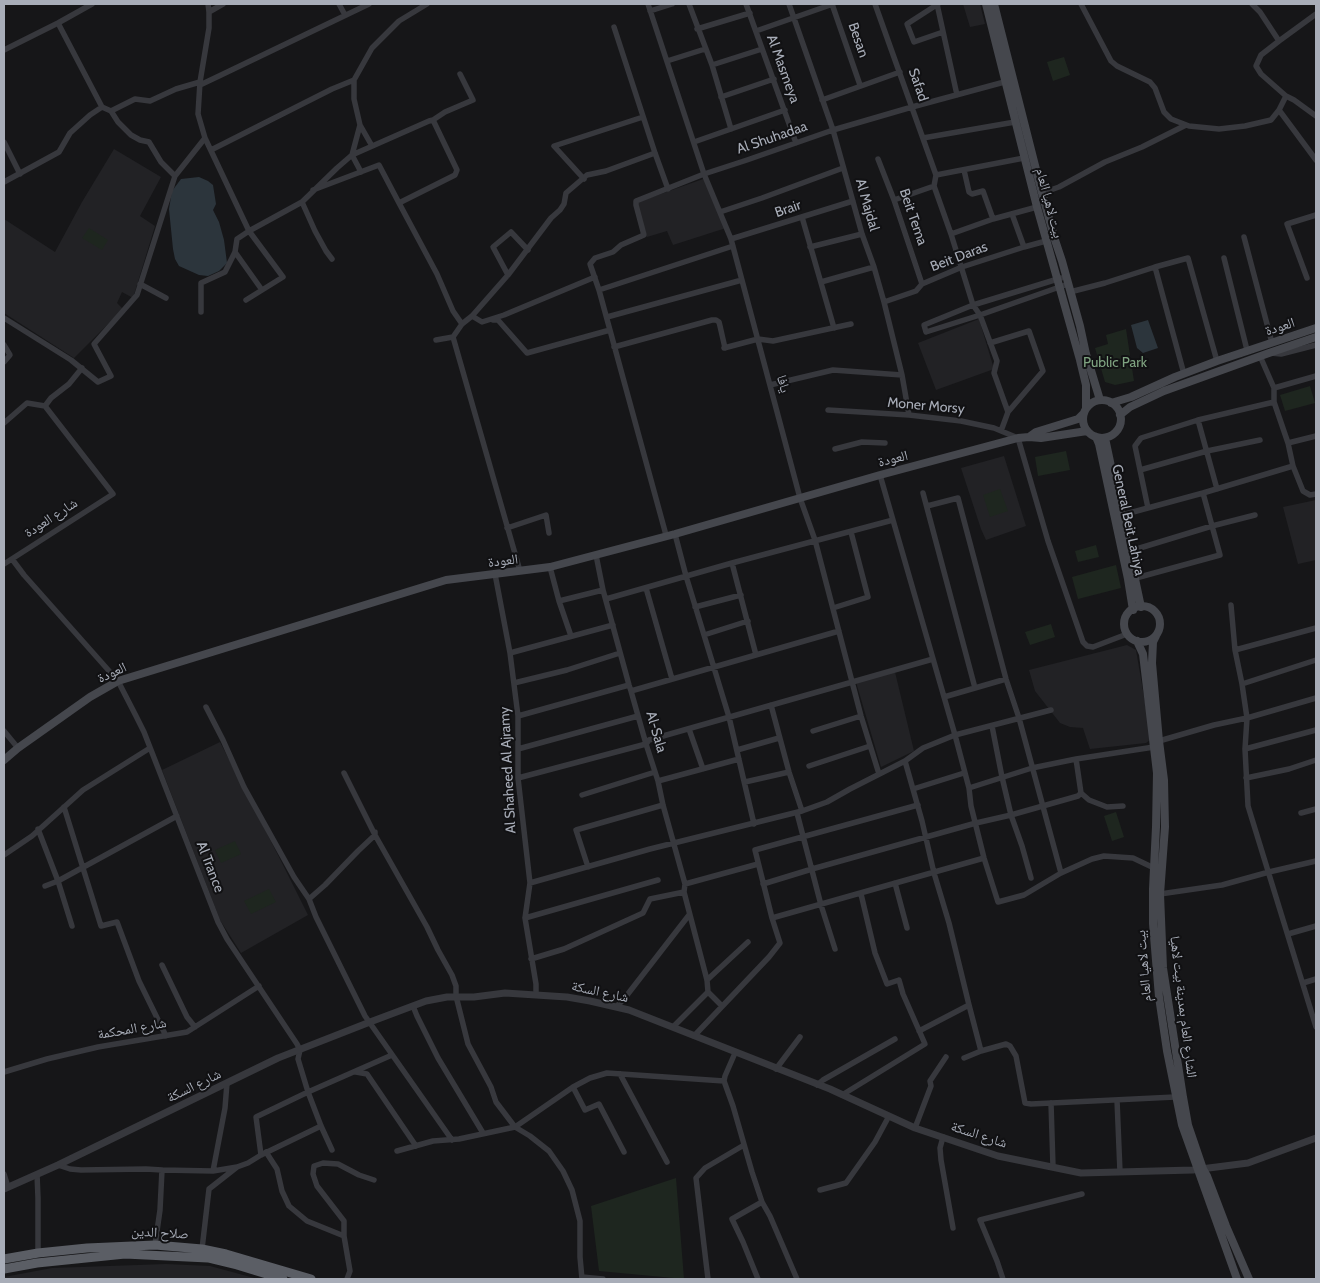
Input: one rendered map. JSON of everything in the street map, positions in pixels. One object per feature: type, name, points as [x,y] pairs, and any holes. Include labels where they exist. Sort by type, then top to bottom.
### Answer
[{"type":"highway","name":"صلاح الدين","points":[[4,1259],[38,1253],[102,1247],[155,1245],[202,1249],[226,1254],[311,1279]]},
{"type":"highway","name":"صلاح الدين","points":[[4,1270],[37,1263],[125,1254],[208,1258],[283,1279]]},
{"type":"main road","name":"بيت لاهيا العام","points":[[986,4],[1066,276],[1064,286],[1086,385],[1085,411]]},
{"type":"main road","name":"بيت لاهيا العام","points":[[994,4],[1015,122],[1046,241],[1080,326],[1086,354],[1100,400]]},
{"type":"main road","name":"العودة","points":[[1112,403],[1217,361],[1316,328]]},
{"type":"main road","name":"العودة","points":[[1120,415],[1130,406],[1164,391],[1316,337]]},
{"type":"main road","points":[[1100,400],[1112,403],[1120,415],[1118,429],[1111,436],[1105,438],[1096,437],[1087,431],[1083,424],[1085,411],[1091,403],[1100,400]]},
{"type":"main road","name":"العودة","points":[[1029,437],[1036,432],[1078,419],[1085,411]]},
{"type":"main road","name":"العودة","points":[[4,760],[90,697],[118,681],[446,580],[550,567],[596,556],[880,475],[1018,438],[1041,438],[1087,431]]},
{"type":"main road","name":"General Beit Lahiya","points":[[1096,437],[1128,579],[1133,610]]},
{"type":"main road","name":"General Beit Lahiya","points":[[1105,438],[1141,607]]},
{"type":"main road","points":[[1141,607],[1150,608],[1158,616],[1160,627],[1156,636],[1148,641],[1133,639],[1127,634],[1125,627],[1125,620],[1128,614],[1141,607]]},
{"type":"main road","name":"الشارع العام بمدينة بيت لاهيا","points":[[1156,636],[1153,642],[1152,664],[1157,744],[1164,780],[1165,827],[1160,894],[1163,968],[1188,1126],[1200,1169],[1207,1176],[1249,1279]]},
{"type":"main road","name":"بيت لاهيا العام","points":[[1137,641],[1143,654],[1157,744],[1153,924],[1160,1006],[1167,1051],[1182,1125],[1200,1169],[1238,1279]]},
{"type":"street","points":[[4,50],[92,4]]},
{"type":"street","points":[[208,4],[210,28],[200,84],[198,114],[205,138],[249,231],[283,277],[246,300]]},
{"type":"street","points":[[209,12],[222,4]]},
{"type":"street","points":[[340,4],[345,15]]},
{"type":"street","points":[[111,111],[135,99],[150,101],[176,89],[200,84],[369,4]]},
{"type":"street","points":[[372,146],[360,125],[354,99],[354,80],[372,48],[399,21],[427,4]]},
{"type":"street","name":"يافا","points":[[648,4],[704,174],[732,242],[800,498],[815,540],[861,716],[879,774]]},
{"type":"street","points":[[650,11],[672,4]]},
{"type":"street","points":[[689,4],[712,65],[730,129]]},
{"type":"street","name":"Al Masmeya","points":[[746,4],[796,144]]},
{"type":"street","name":"Al Majdal","points":[[789,4],[833,130],[862,234],[874,267],[902,375],[908,416]]},
{"type":"street","points":[[756,31],[832,4]]},
{"type":"street","name":"Besan","points":[[832,4],[860,85]]},
{"type":"street","name":"Safad","points":[[876,4],[936,175]]},
{"type":"street","points":[[943,32],[914,42],[907,24],[938,4],[957,95]]},
{"type":"street","points":[[1081,4],[1113,63],[1150,82],[1155,88],[1167,116],[1171,119],[1186,125],[1218,129],[1245,126],[1271,120],[1286,96]]},
{"type":"street","points":[[1252,4],[1260,12],[1279,41]]},
{"type":"street","points":[[697,29],[750,13]]},
{"type":"street","points":[[1316,14],[1260,54],[1256,66],[1261,74],[1286,96],[1316,116]]},
{"type":"street","points":[[58,23],[102,107],[111,111],[118,122],[132,135],[140,140],[149,142],[161,162],[175,176]]},
{"type":"street","points":[[614,27],[668,189]]},
{"type":"street","points":[[667,61],[705,48]]},
{"type":"street","points":[[712,65],[762,48]]},
{"type":"street","points":[[822,100],[900,72]]},
{"type":"street","points":[[201,312],[201,283],[225,272],[235,252],[237,240],[249,231],[302,202],[352,155],[433,120],[445,112],[473,100],[460,74]]},
{"type":"street","points":[[721,97],[774,79]]},
{"type":"street","points":[[211,150],[332,89],[354,80]]},
{"type":"street","name":"Al Shuhadaa","points":[[595,277],[590,264],[595,258],[613,252],[622,244],[644,235],[636,201],[704,174],[833,130],[1009,81]]},
{"type":"street","points":[[4,182],[59,152],[70,133],[102,107]]},
{"type":"street","points":[[694,142],[785,110]]},
{"type":"street","points":[[1279,110],[1316,160]]},
{"type":"street","points":[[584,179],[554,146],[643,117]]},
{"type":"street","points":[[400,203],[455,175],[457,170],[433,120]]},
{"type":"street","points":[[923,138],[1015,122]]},
{"type":"street","points":[[360,125],[352,155],[361,172]]},
{"type":"street","points":[[1042,193],[1059,187],[1105,162],[1142,147],[1186,125]]},
{"type":"street","points":[[4,319],[82,368],[98,382],[110,376],[94,344],[137,296],[175,176],[205,138]]},
{"type":"street","points":[[4,142],[20,174]]},
{"type":"street","points":[[436,340],[453,337],[462,324],[472,316],[508,275],[551,218],[560,210],[564,204],[566,193],[587,176],[606,172],[655,153]]},
{"type":"street","points":[[1008,412],[994,373],[997,361],[980,315],[973,305],[934,186],[936,175],[1024,158]]},
{"type":"street","name":"Beit Tema","points":[[878,159],[922,284]]},
{"type":"street","points":[[314,190],[379,165],[436,274],[453,311],[462,324]]},
{"type":"street","points":[[720,212],[843,168]]},
{"type":"street","points":[[964,170],[970,192],[972,194],[983,191],[993,219]]},
{"type":"street","points":[[894,200],[934,186]]},
{"type":"street","name":"Brair","points":[[599,290],[802,217],[853,201]]},
{"type":"street","points":[[302,202],[326,251],[332,259]]},
{"type":"street","points":[[951,234],[1037,206]]},
{"type":"street","points":[[1012,214],[1024,247]]},
{"type":"street","points":[[1307,278],[1288,224],[1316,215]]},
{"type":"street","points":[[802,217],[834,328]]},
{"type":"street","points":[[508,275],[493,247],[510,232],[528,250]]},
{"type":"street","points":[[810,247],[862,234]]},
{"type":"street","points":[[1244,237],[1272,343]]},
{"type":"street","name":"Beit Daras","points":[[884,302],[916,291],[922,284],[962,267],[1046,241]]},
{"type":"street","points":[[235,252],[262,290]]},
{"type":"street","points":[[1064,286],[926,332],[924,324],[973,305],[1064,286],[1105,283],[1188,258],[1217,361]]},
{"type":"street","points":[[1224,258],[1247,350]]},
{"type":"street","points":[[820,282],[874,267]]},
{"type":"street","points":[[1155,267],[1184,374]]},
{"type":"street","points":[[482,322],[504,315],[595,277],[666,535]]},
{"type":"street","points":[[607,317],[742,280]]},
{"type":"street","points":[[140,284],[166,298]]},
{"type":"street","points":[[472,316],[482,322],[498,320],[526,352],[610,330]]},
{"type":"street","points":[[614,347],[712,320],[716,320],[720,326],[724,348],[758,339],[773,341],[851,324]]},
{"type":"street","points":[[990,343],[1029,330],[1043,371],[1008,412],[1001,430]]},
{"type":"street","points":[[453,337],[520,571]]},
{"type":"street","points":[[4,345],[10,355],[4,362]]},
{"type":"street","points":[[1269,353],[1281,354],[1316,345]]},
{"type":"street","points":[[1260,356],[1274,388],[1274,402],[1288,442],[1293,466],[1303,490],[1310,495],[1316,494]]},
{"type":"street","points":[[4,422],[27,403],[44,406],[82,368]]},
{"type":"street","points":[[770,385],[833,370],[902,375]]},
{"type":"street","points":[[1274,388],[1316,376]]},
{"type":"street","points":[[1148,508],[1135,446],[1141,438],[1198,420],[1274,402]]},
{"type":"street","name":"شارع العودة","points":[[4,564],[113,494],[44,406]]},
{"type":"street","name":"Moner Morsy","points":[[828,410],[982,424],[1018,438]]},
{"type":"street","points":[[1198,420],[1217,489]]},
{"type":"street","points":[[1288,442],[1316,436]]},
{"type":"street","points":[[1018,438],[1048,541],[1083,642],[1087,646],[1093,647],[1127,634]]},
{"type":"street","points":[[1140,470],[1207,451],[1260,440]]},
{"type":"street","points":[[835,449],[862,442],[886,442]]},
{"type":"street","points":[[1122,515],[1293,466]]},
{"type":"street","points":[[880,475],[955,735],[984,858],[998,902],[1024,895],[1061,873],[1092,859],[1104,856],[1134,858],[1154,868]]},
{"type":"street","points":[[923,493],[975,688]]},
{"type":"street","points":[[1136,578],[1220,554],[1203,493]]},
{"type":"street","points":[[926,506],[958,498],[1006,679],[1019,718],[1061,873]]},
{"type":"street","points":[[1130,551],[1255,515]]},
{"type":"street","points":[[507,528],[546,516],[549,533]]},
{"type":"street","points":[[606,599],[893,520]]},
{"type":"street","points":[[833,608],[868,598],[851,532]]},
{"type":"street","points":[[675,534],[729,718],[754,824]]},
{"type":"street","name":"Al-Sala","points":[[596,556],[620,653],[658,781],[685,884],[684,892],[707,980],[708,992]]},
{"type":"street","name":"Al Trance","points":[[12,559],[118,681],[150,748],[218,922],[227,939],[300,1050]]},
{"type":"street","points":[[732,563],[756,655]]},
{"type":"street","points":[[550,567],[571,636]]},
{"type":"street","name":"Al Shaheed Al Ajramy","points":[[495,574],[510,653],[518,716],[518,778],[530,883],[525,918],[536,994]]},
{"type":"street","points":[[646,588],[672,679]]},
{"type":"street","points":[[559,600],[603,590]]},
{"type":"street","points":[[695,607],[741,594]]},
{"type":"street","points":[[1231,604],[1235,650],[1247,718],[1245,749],[1248,806],[1315,1017],[1316,1027]]},
{"type":"street","points":[[704,636],[748,621]]},
{"type":"street","points":[[510,653],[613,625]]},
{"type":"street","points":[[1235,650],[1316,628]]},
{"type":"street","points":[[518,716],[672,679],[839,631]]},
{"type":"street","points":[[514,683],[566,670],[620,653]]},
{"type":"street","points":[[518,778],[646,744],[649,740],[933,660]]},
{"type":"street","points":[[1242,684],[1316,660]]},
{"type":"street","points":[[944,697],[1006,679]]},
{"type":"street","points":[[969,788],[1032,768],[1157,744],[1214,725],[1247,718],[1316,698]]},
{"type":"street","points":[[771,705],[799,812],[803,837],[834,949]]},
{"type":"street","points":[[206,707],[244,787],[294,877],[309,899],[365,1016],[452,1140]]},
{"type":"street","points":[[530,883],[674,843],[799,812],[827,802],[905,761],[923,748],[955,735],[1051,710]]},
{"type":"street","points":[[518,749],[638,716]]},
{"type":"street","points":[[813,731],[861,716]]},
{"type":"street","points":[[992,726],[1011,815],[1031,878]]},
{"type":"street","points":[[689,729],[703,769]]},
{"type":"street","points":[[1245,749],[1316,730]]},
{"type":"street","points":[[4,732],[18,748]]},
{"type":"street","points":[[737,750],[779,738]]},
{"type":"street","points":[[810,766],[870,746]]},
{"type":"street","points":[[4,855],[32,836],[83,790],[150,748]]},
{"type":"street","points":[[658,781],[739,759]]},
{"type":"street","points":[[1076,759],[1081,793],[1089,800],[1107,807],[1123,806]]},
{"type":"street","points":[[1246,778],[1316,760]]},
{"type":"street","points":[[905,761],[934,872],[950,924],[981,1051]]},
{"type":"street","points":[[582,795],[655,772]]},
{"type":"street","points":[[745,782],[789,772]]},
{"type":"street","points":[[344,773],[452,975],[468,1044],[491,1087],[496,1102],[516,1127],[549,1151],[563,1170],[572,1190],[580,1220],[582,1278],[603,1279]]},
{"type":"street","points":[[913,789],[964,773]]},
{"type":"street","points":[[763,884],[1078,796],[1081,793]]},
{"type":"street","points":[[588,866],[576,830],[663,805]]},
{"type":"street","points":[[694,1036],[780,943],[754,850],[918,805]]},
{"type":"street","points":[[64,807],[101,926],[117,922],[139,981],[166,1036]]},
{"type":"street","points":[[1301,813],[1316,809]]},
{"type":"street","points":[[45,886],[58,881],[176,816]]},
{"type":"street","points":[[38,829],[58,881],[72,926]]},
{"type":"street","points":[[309,899],[325,885],[375,832]]},
{"type":"street","points":[[772,918],[984,858]]},
{"type":"street","points":[[1160,894],[1222,885],[1316,861]]},
{"type":"street","points":[[685,884],[758,864]]},
{"type":"street","points":[[525,918],[658,880]]},
{"type":"street","points":[[895,883],[906,928]]},
{"type":"street","points":[[531,959],[564,950],[643,913],[650,899],[684,892]]},
{"type":"street","points":[[842,1095],[925,1044],[903,994],[899,980],[886,984],[875,953],[860,894]]},
{"type":"street","points":[[616,1007],[689,915]]},
{"type":"street","points":[[1288,934],[1316,926]]},
{"type":"street","points":[[707,980],[748,942]]},
{"type":"street","name":"شارع المحكمة","points":[[4,1072],[48,1059],[98,1048],[187,1032],[195,1027],[187,1017],[162,965]]},
{"type":"street","points":[[1303,983],[1316,979]]},
{"type":"street","points":[[195,1027],[259,986]]},
{"type":"street","points":[[673,1027],[708,992],[722,1006]]},
{"type":"street","name":"شارع السكة","points":[[6,1188],[58,1165],[278,1058],[370,1022],[426,1001],[456,996],[474,997],[505,993],[567,997],[629,1010],[842,1095],[915,1128],[998,1156],[1081,1173],[1200,1169],[1248,1163],[1316,1138]]},
{"type":"street","points":[[919,1031],[969,1005]]},
{"type":"street","points":[[413,1006],[416,1016],[438,1058],[484,1134]]},
{"type":"street","points":[[776,1069],[800,1037]]},
{"type":"street","points":[[817,1085],[895,1039]]},
{"type":"street","points":[[964,1058],[1006,1044],[1010,1046],[1016,1056],[1025,1103],[1175,1097]]},
{"type":"street","points":[[300,1050],[298,1059],[308,1092],[332,1150]]},
{"type":"street","points":[[735,1052],[724,1081],[762,1202],[773,1222],[797,1279]]},
{"type":"street","points":[[344,1236],[308,1221],[289,1206],[282,1191],[277,1169],[264,1153],[256,1117],[392,1055]]},
{"type":"street","points":[[915,1128],[931,1086],[930,1081],[946,1057]]},
{"type":"street","points":[[354,1072],[367,1074],[416,1146]]},
{"type":"street","points":[[398,1151],[433,1141],[452,1140],[516,1127],[573,1087],[590,1078],[606,1074],[724,1081]]},
{"type":"street","points":[[620,1074],[667,1162]]},
{"type":"street","points":[[213,1171],[225,1108],[227,1083]]},
{"type":"street","points":[[573,1087],[585,1110],[599,1104],[624,1152]]},
{"type":"street","points":[[1117,1100],[1120,1172]]},
{"type":"street","points":[[1050,1103],[1053,1167]]},
{"type":"street","points":[[820,1190],[846,1183],[875,1142],[888,1116]]},
{"type":"street","points":[[58,1165],[81,1170],[213,1171],[248,1164],[264,1153],[321,1126]]},
{"type":"street","points":[[943,1137],[940,1148],[941,1160],[953,1228]]},
{"type":"street","points":[[708,1279],[696,1178],[705,1168],[744,1145]]},
{"type":"street","points":[[347,1279],[350,1271],[344,1236],[344,1221],[317,1186],[313,1174],[314,1166],[323,1163],[338,1164],[359,1175],[374,1180]]},
{"type":"street","points":[[202,1249],[209,1190],[237,1167]]},
{"type":"street","points":[[155,1245],[160,1210],[162,1170]]},
{"type":"street","points":[[4,1174],[6,1188]]},
{"type":"street","points":[[37,1174],[38,1253]]},
{"type":"street","points":[[1003,1279],[980,1220],[1082,1194]]},
{"type":"street","points":[[758,1279],[744,1242],[732,1219],[762,1202]]},
{"type":"shaded area","points":[[963,4],[980,4],[985,24],[970,27]]},
{"type":"shaded area","points":[[114,149],[161,177],[140,216],[155,226],[133,298],[122,292],[117,303],[123,309],[74,358],[4,313],[4,219],[55,252]]},
{"type":"shaded area","points":[[199,177],[213,185],[216,204],[213,210],[219,222],[224,240],[227,263],[219,271],[208,276],[199,275],[179,266],[173,249],[169,209],[172,191],[181,179]]},
{"type":"shaded area","points":[[706,178],[726,228],[673,245],[667,231],[647,237],[637,205],[638,202]]},
{"type":"shaded area","points":[[979,319],[994,369],[936,390],[918,343]]},
{"type":"shaded area","points":[[1148,320],[1158,348],[1143,353],[1137,348],[1131,325]]},
{"type":"shaded area","points":[[1004,456],[1026,526],[986,540],[961,468]]},
{"type":"shaded area","points":[[1316,500],[1316,560],[1298,564],[1283,507]]},
{"type":"shaded area","points":[[1127,645],[1136,650],[1150,740],[1146,743],[1090,749],[1083,728],[1070,727],[1060,723],[1035,691],[1029,670]]},
{"type":"shaded area","points":[[895,672],[914,751],[881,767],[856,682]]},
{"type":"shaded area","points":[[220,742],[308,915],[241,953],[220,920],[162,770]]},
{"type":"shaded area","points":[[166,1264],[210,1266],[258,1279],[4,1279],[4,1277],[52,1268]]},
{"type":"green space","points":[[1064,57],[1070,75],[1053,81],[1047,62]]},
{"type":"green space","points":[[89,228],[108,240],[102,250],[82,238]]},
{"type":"green space","name":"Public Park","points":[[1126,329],[1134,381],[1115,385],[1105,382],[1095,348],[1108,344],[1106,335]]},
{"type":"green space","points":[[1310,386],[1315,403],[1285,411],[1280,395]]},
{"type":"green space","points":[[1066,451],[1070,470],[1038,476],[1035,457]]},
{"type":"green space","points":[[1000,489],[1008,511],[990,517],[983,495]]},
{"type":"green space","points":[[1096,545],[1099,557],[1078,562],[1075,551]]},
{"type":"green space","points":[[1116,565],[1121,588],[1078,599],[1072,577]]},
{"type":"green space","points":[[1051,624],[1055,637],[1030,645],[1025,632]]},
{"type":"green space","points":[[1116,812],[1124,837],[1112,841],[1104,816]]},
{"type":"green space","points":[[235,841],[241,854],[221,863],[215,850]]},
{"type":"green space","points":[[269,889],[276,902],[251,914],[244,901]]},
{"type":"green space","points":[[676,1178],[684,1279],[599,1271],[591,1206]]}]
